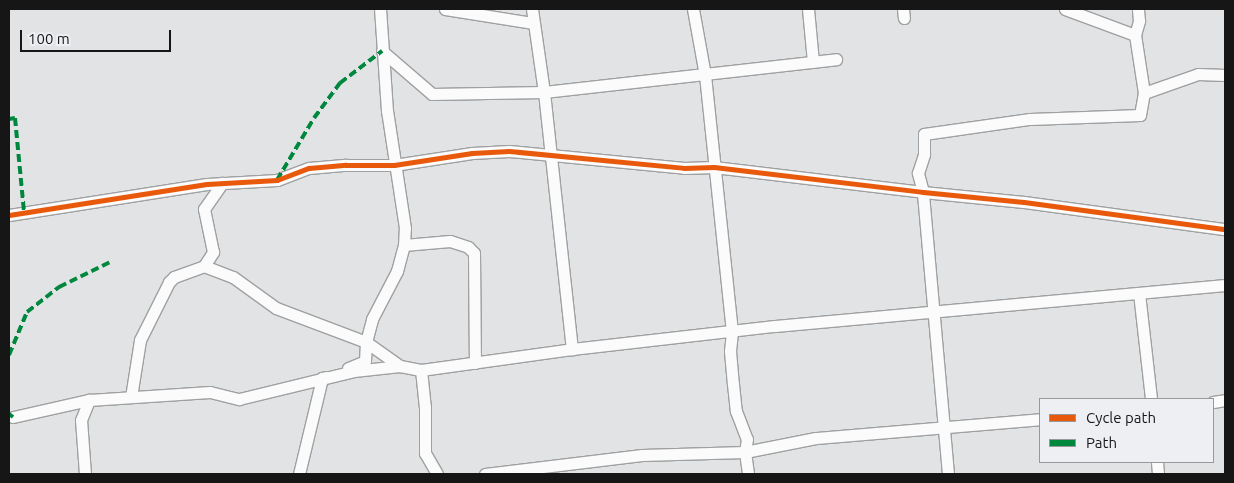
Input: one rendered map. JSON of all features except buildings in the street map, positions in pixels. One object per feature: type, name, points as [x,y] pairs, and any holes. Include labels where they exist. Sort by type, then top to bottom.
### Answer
[{"type":"street","points":[[13,417],[89,400],[210,392],[239,399],[294,387],[365,361],[366,342],[372,319],[397,271],[404,245],[405,228],[394,165],[382,51],[380,9]]},
{"type":"street","points":[[445,9],[532,23]]},
{"type":"street","points":[[532,9],[532,23],[544,92],[572,349]]},
{"type":"street","points":[[693,9],[705,75],[732,332],[730,352],[736,411],[747,440],[745,452],[748,474]]},
{"type":"street","points":[[808,9],[813,62]]},
{"type":"street","points":[[1065,9],[1135,35]]},
{"type":"street","points":[[948,474],[935,310],[923,192],[918,172],[924,154],[924,134],[1030,119],[1140,115],[1144,93],[1135,35],[1139,21],[1138,9]]},
{"type":"street","points":[[382,51],[432,94],[544,92],[836,59]]},
{"type":"street","points":[[1144,93],[1198,74],[1225,75]]},
{"type":"street","points":[[9,215],[222,183],[277,180],[309,168],[394,165],[472,153],[509,151],[684,168],[714,167],[1024,202],[1225,229]]},
{"type":"street","points":[[130,397],[140,340],[169,282],[174,277],[204,266],[212,252],[204,209],[222,183]]},
{"type":"street","points":[[404,245],[450,241],[468,247],[474,253],[475,363]]},
{"type":"street","points":[[204,266],[233,277],[276,308],[366,342],[400,366]]},
{"type":"street","points":[[322,378],[354,371],[400,366],[420,370],[572,349],[935,310],[1225,285]]},
{"type":"street","points":[[1139,293],[1151,398]]},
{"type":"street","points":[[420,370],[424,407],[425,454],[437,474]]},
{"type":"street","points":[[299,474],[322,378]]},
{"type":"street","points":[[85,474],[81,420],[89,400]]},
{"type":"street","points":[[485,474],[642,455],[745,452],[816,438],[943,429],[1039,419]]},
{"type":"marked path","points":[[277,180],[314,118],[340,83],[382,51]]},
{"type":"marked path","points":[[9,119],[15,118],[24,212]]},
{"type":"marked path","points":[[9,355],[27,312],[59,287],[110,262]]},
{"type":"marked path","points":[[9,414],[13,417]]},
{"type":"cycle path","points":[[9,215],[207,184],[277,180],[309,168],[346,165],[394,165],[472,153],[509,151],[684,168],[714,167],[1024,202],[1225,229]]}]
